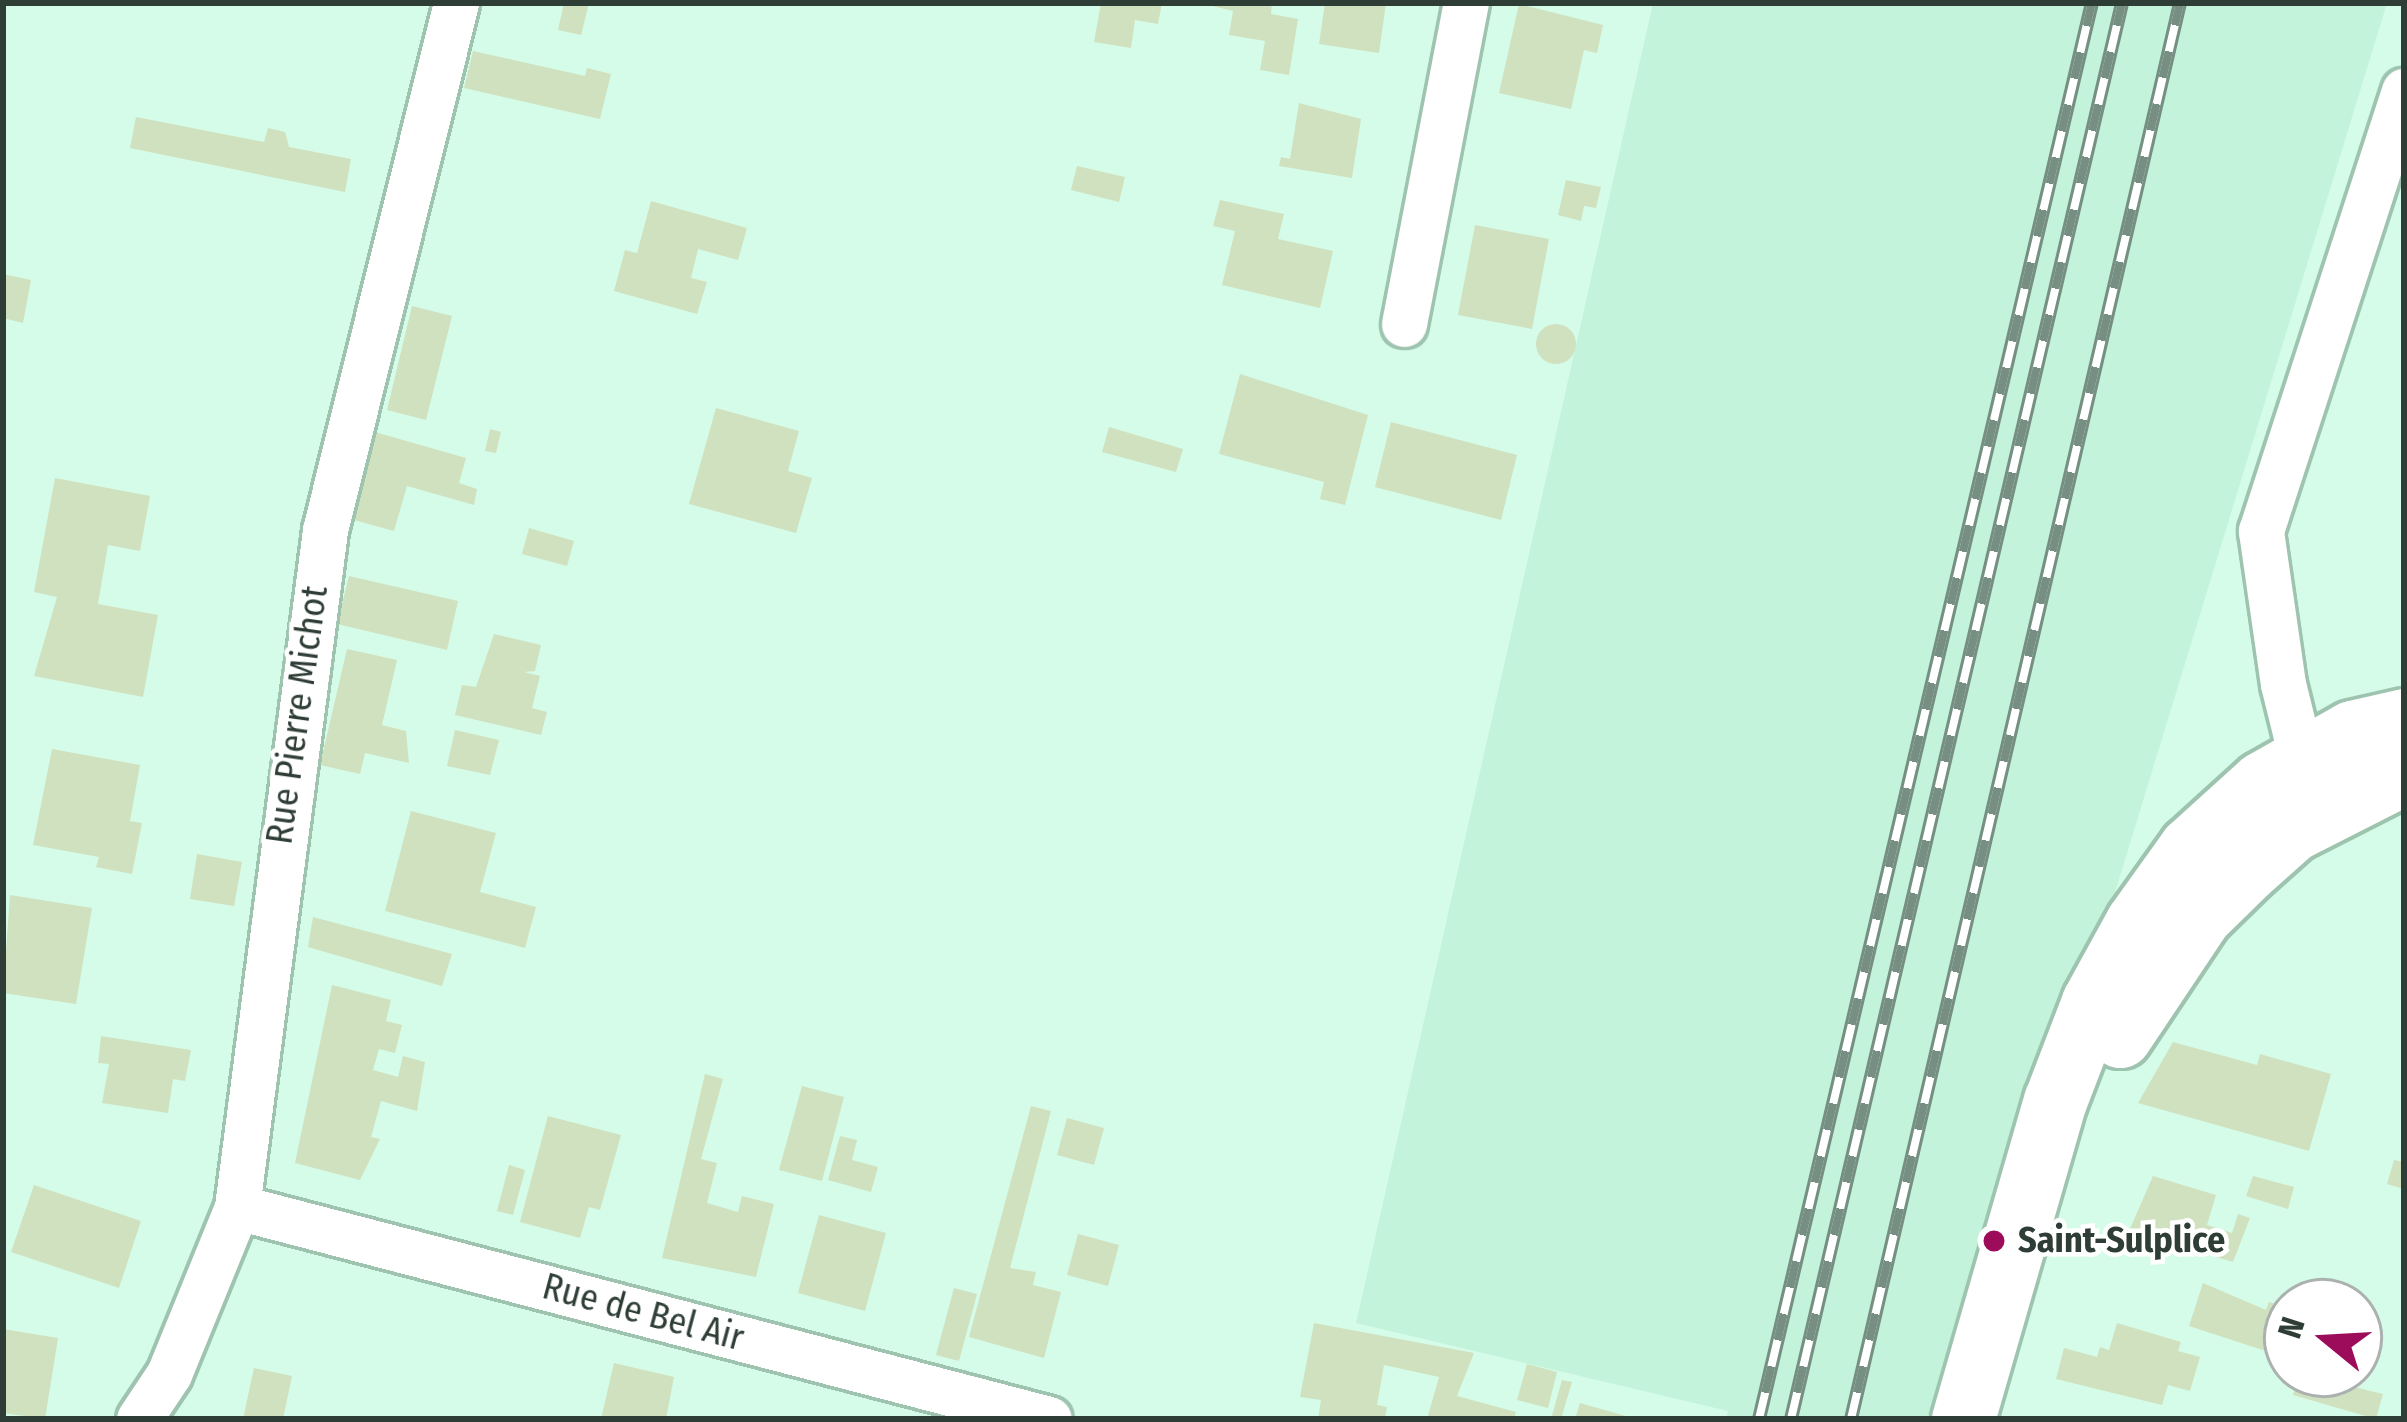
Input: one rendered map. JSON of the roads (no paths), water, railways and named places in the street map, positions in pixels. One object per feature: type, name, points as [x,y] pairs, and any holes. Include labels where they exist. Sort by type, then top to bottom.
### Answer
[{"type":"main road","points":[[1995,1419],[2104,1064],[2200,916],[2353,733],[2404,720]]},
{"type":"main road","points":[[1963,1419],[2055,1101],[2093,1002],[2189,848],[2262,783],[2308,788],[2404,773]]},
{"type":"street","name":"Rue Pierre Michot","points":[[139,1419],[170,1374],[237,1207],[325,530],[456,3]]},
{"type":"street","points":[[1404,324],[1466,3]]},
{"type":"street","points":[[2308,788],[2261,531],[2404,91]]},
{"type":"street","name":"Rue de Bel Air","points":[[237,1207],[1049,1419]]},
{"type":"railway","points":[[1759,1419],[2092,3]]},
{"type":"railway","points":[[1791,1419],[2122,3]]},
{"type":"railway","points":[[1851,1419],[2180,3]]},
{"type":"place","name":"Saint-Sulplice","points":[[1994,1241]]}]
